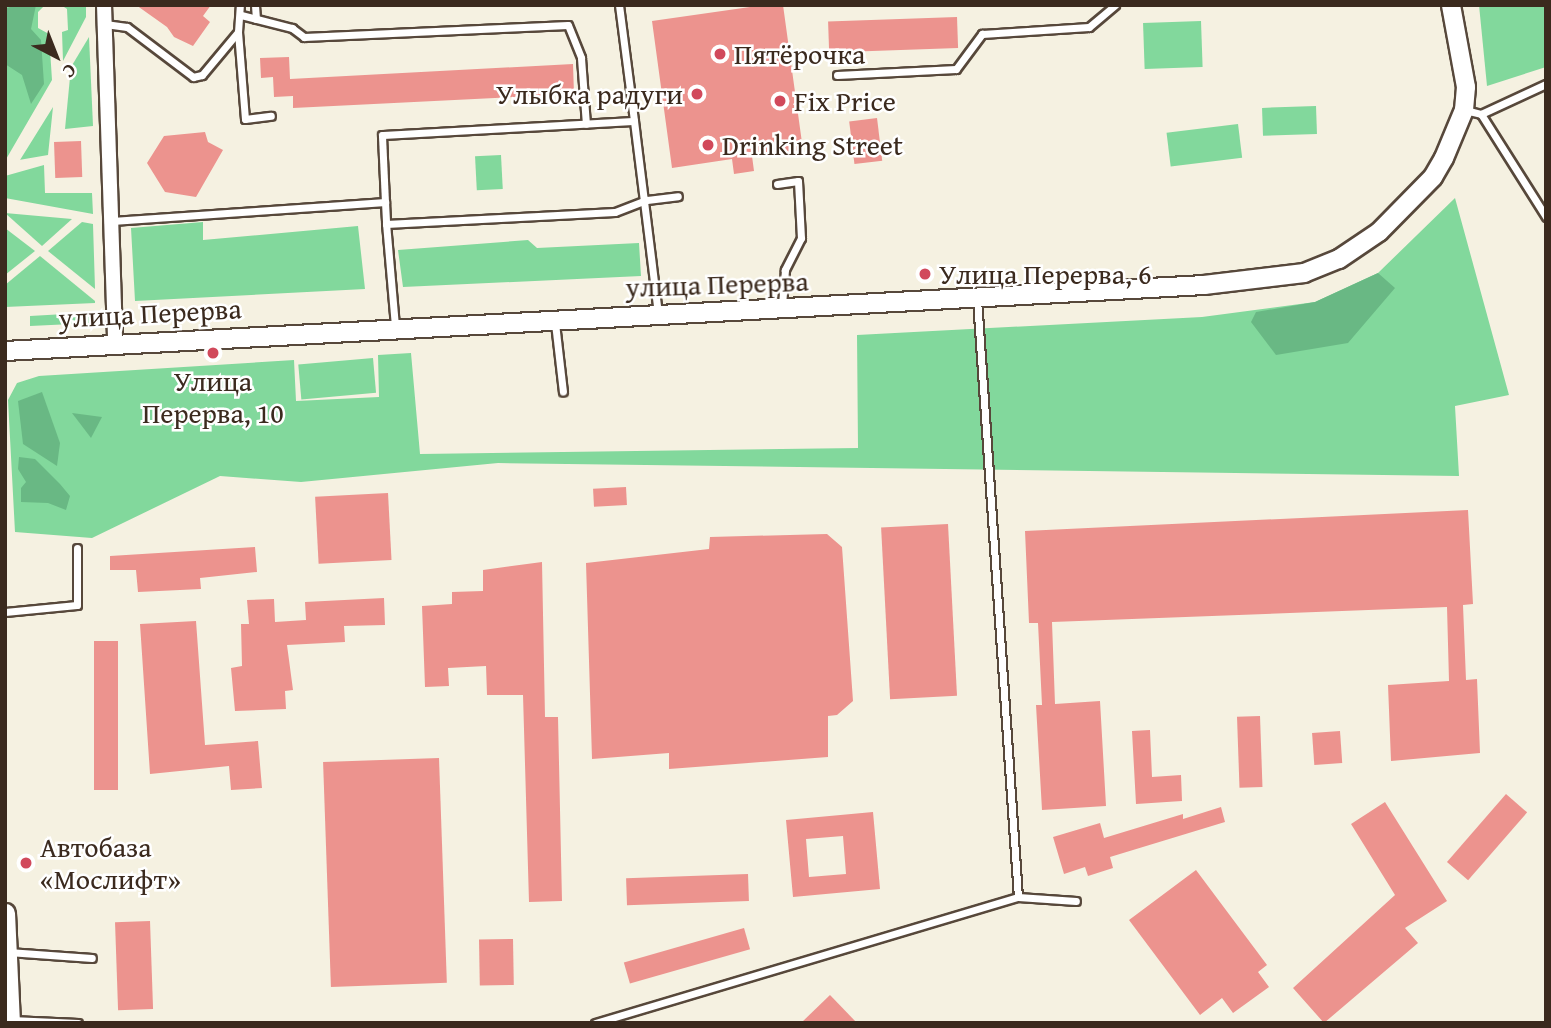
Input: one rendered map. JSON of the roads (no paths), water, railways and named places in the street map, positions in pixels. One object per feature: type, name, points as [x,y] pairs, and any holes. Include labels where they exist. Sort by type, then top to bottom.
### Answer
[{"type":"main road","points":[[5,913],[10,1021]]},
{"type":"street","points":[[104,5],[115,341]]},
{"type":"street","points":[[1451,5],[1472,112]]},
{"type":"street","name":"улица Перерва","points":[[5,351],[115,341],[782,309],[1261,282],[1304,273],[1339,260],[1379,232],[1433,177],[1472,112]]},
{"type":"lane","points":[[240,5],[242,15],[238,32],[245,119],[271,116]]},
{"type":"lane","points":[[255,5],[256,19]]},
{"type":"lane","points":[[619,5],[647,200],[658,313]]},
{"type":"lane","points":[[837,75],[956,69],[982,34],[1088,27],[1115,5]]},
{"type":"lane","points":[[242,15],[292,28],[304,37],[568,24],[581,58],[586,124]]},
{"type":"lane","points":[[105,24],[127,27],[192,77],[203,79],[238,32]]},
{"type":"lane","points":[[1546,84],[1472,112],[1546,217]]},
{"type":"lane","points":[[395,326],[382,135],[635,121]]},
{"type":"lane","points":[[777,184],[798,181],[801,238],[785,270],[782,309]]},
{"type":"lane","points":[[386,224],[615,212],[647,200],[678,196]]},
{"type":"lane","points":[[111,221],[385,202]]},
{"type":"lane","points":[[977,297],[1018,897]]},
{"type":"lane","points":[[555,318],[562,392]]},
{"type":"lane","points":[[5,612],[77,604],[77,548]]},
{"type":"lane","points":[[595,1023],[1018,897],[1076,901]]},
{"type":"lane","points":[[7,952],[92,958]]},
{"type":"lane","points":[[10,1021],[78,1023]]},
{"type":"place","name":"Пятёрочка","points":[[720,54]]},
{"type":"place","name":"Улыбка радуги","points":[[697,94]]},
{"type":"place","name":"Fix Price","points":[[780,101]]},
{"type":"place","name":"Drinking Street","points":[[708,145]]},
{"type":"place","name":"Улица Перерва, 6","points":[[925,274]]},
{"type":"place","name":"Улица Перерва, 10","points":[[213,353]]},
{"type":"place","name":"Автобаза «Мослифт»","points":[[26,863]]}]
